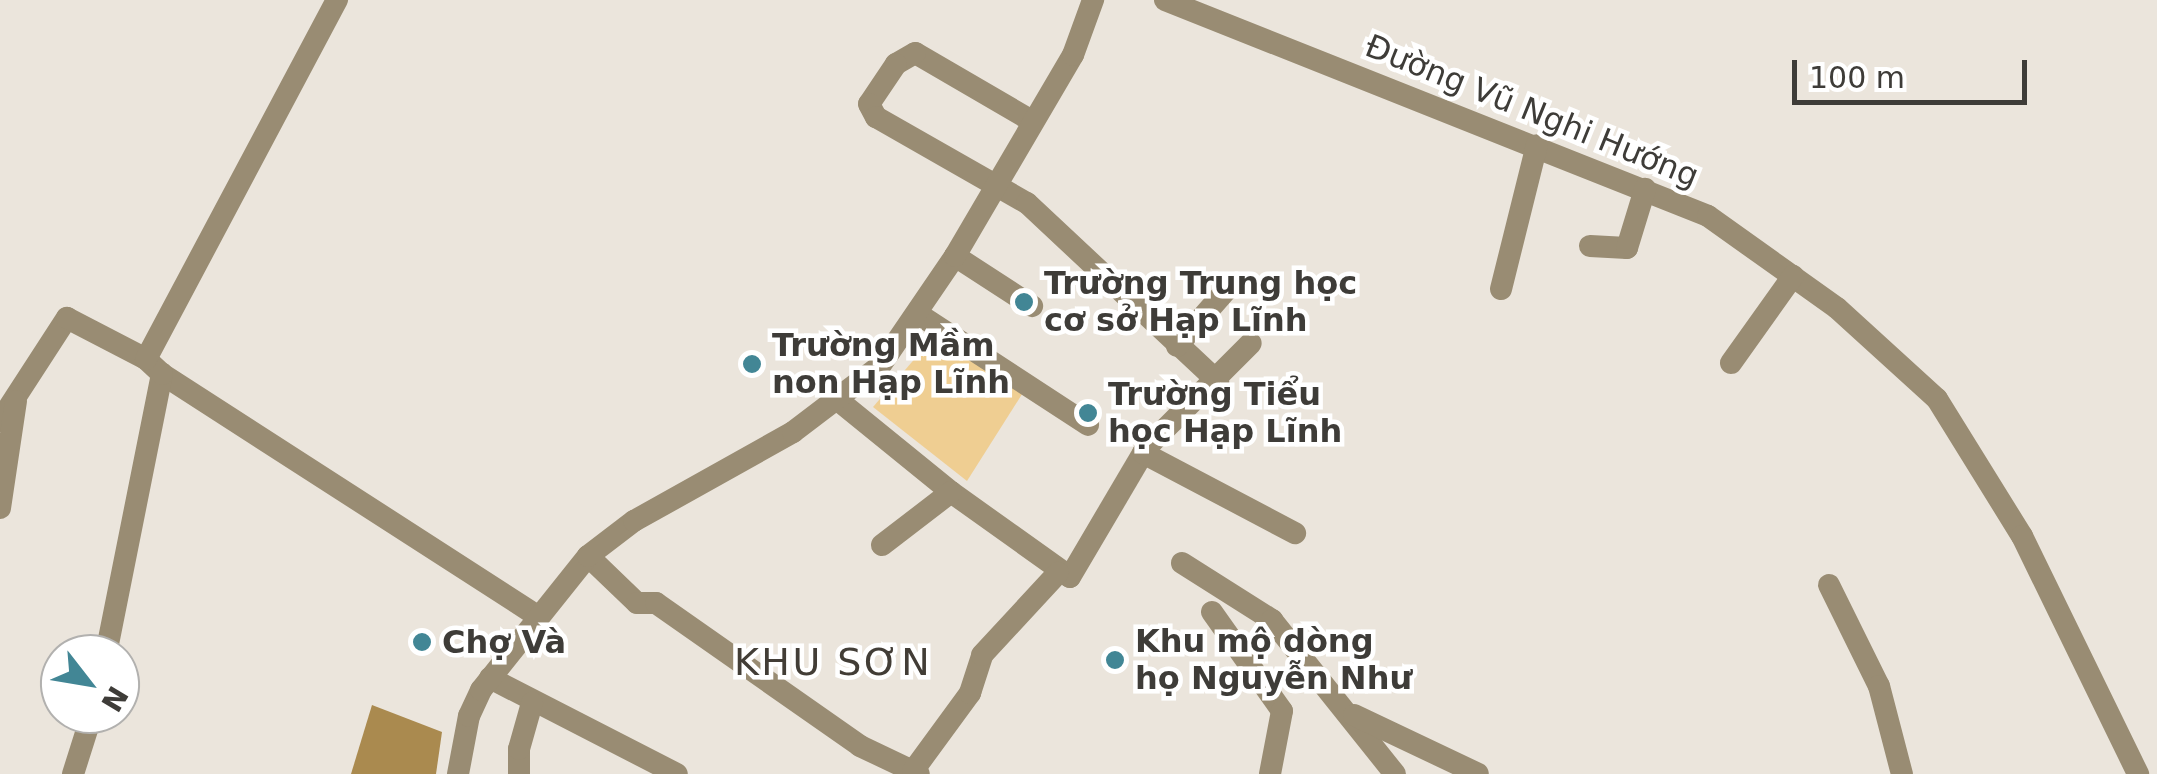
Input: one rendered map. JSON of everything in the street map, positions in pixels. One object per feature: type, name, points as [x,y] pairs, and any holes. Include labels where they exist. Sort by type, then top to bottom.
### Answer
[{"type":"street","points":[[109,634],[154,366],[337,0]]},
{"type":"street","points":[[458,774],[469,716],[490,678],[588,556],[634,522],[839,400],[880,366],[918,314],[997,186],[1081,40],[1093,0]]},
{"type":"street","name":"Đường Vũ Nghi Hướng","points":[[1165,0],[1708,216],[1792,276],[1937,400],[2022,536],[2138,774]]},
{"type":"street","points":[[1032,121],[915,54],[896,64],[869,104],[876,117],[997,186],[1104,268],[1177,346],[1218,382]]},
{"type":"street","points":[[1501,289],[1537,145]]},
{"type":"street","points":[[1590,246],[1627,248],[1645,189]]},
{"type":"street","points":[[955,256],[1032,306]]},
{"type":"street","points":[[1731,363],[1792,276]]},
{"type":"street","points":[[1177,346],[1227,289]]},
{"type":"street","points":[[918,314],[1088,424]]},
{"type":"street","points":[[0,420],[67,318],[154,366],[538,616]]},
{"type":"street","points":[[839,400],[1058,574],[1070,577],[1080,569],[1143,453],[1218,382],[1251,343]]},
{"type":"street","points":[[0,508],[17,392]]},
{"type":"street","points":[[1143,453],[1295,533]]},
{"type":"street","points":[[882,545],[951,492]]},
{"type":"street","points":[[588,556],[637,603],[656,603],[740,667],[911,772],[970,693],[982,654],[1058,574]]},
{"type":"street","points":[[1182,564],[1272,620],[1395,774]]},
{"type":"street","points":[[1829,586],[1879,686],[1902,774]]},
{"type":"street","points":[[1212,612],[1282,711],[1270,774]]},
{"type":"street","points":[[490,678],[677,774]]},
{"type":"street","points":[[520,774],[518,748],[532,702]]},
{"type":"street","points":[[1346,712],[1478,774]]},
{"type":"street","points":[[73,774],[86,734]]},
{"type":"shaded area","points":[[937,333],[1024,391],[967,481],[873,407]]},
{"type":"shaded area","points":[[372,705],[442,732],[436,774],[351,774]]},
{"type":"place","name":"Trường Trung học cơ sở Hạp Lĩnh","points":[[1024,302]]},
{"type":"place","name":"Trường Mầm non Hạp Lĩnh","points":[[752,364]]},
{"type":"place","name":"Trường Tiểu học Hạp Lĩnh","points":[[1088,413]]},
{"type":"place","name":"Chợ Và","points":[[422,642]]},
{"type":"place","name":"Khu mộ dòng họ Nguyễn Như","points":[[1115,660]]},
{"type":"district","name":"KHU SƠN","points":[[833,663]]}]
